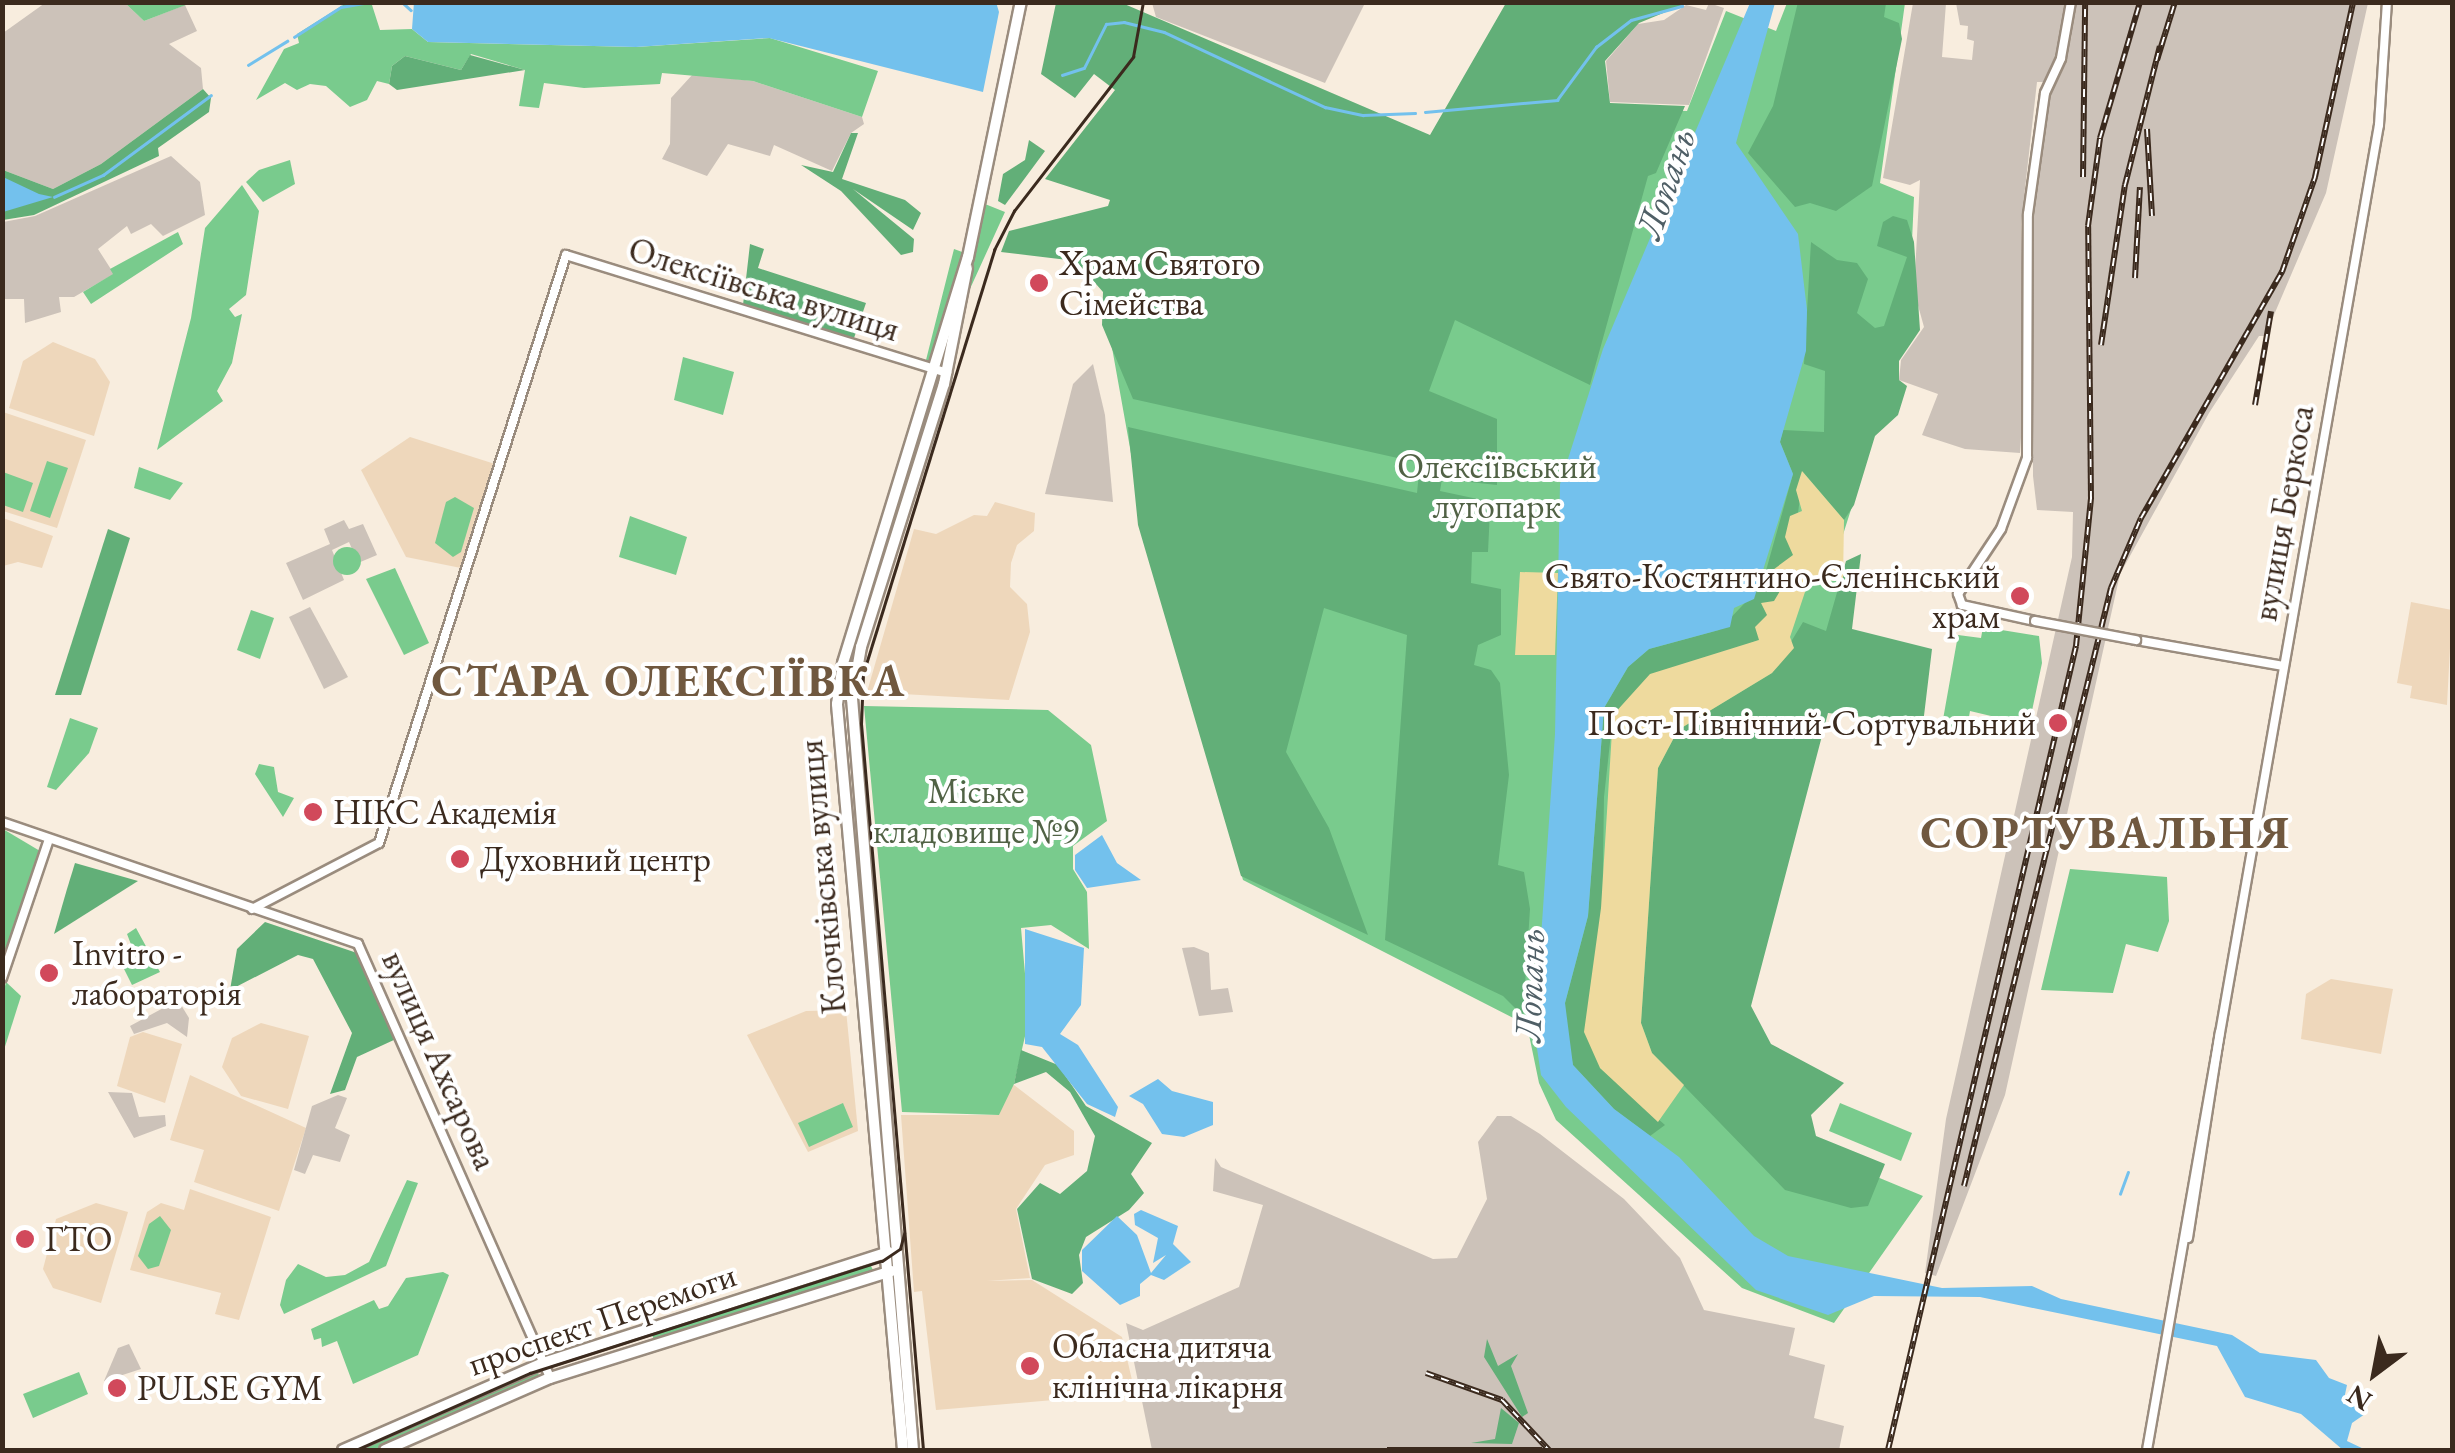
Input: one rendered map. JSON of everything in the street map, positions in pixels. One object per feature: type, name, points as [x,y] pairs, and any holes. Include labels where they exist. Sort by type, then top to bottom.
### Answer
[{"type":"main road","name":"Клочківська вулиця","points":[[890,1252],[852,699],[861,647],[947,373],[1021,2]]},
{"type":"main road","name":"Клочківська вулиця","points":[[913,1450],[837,704],[843,663],[968,257]]},
{"type":"main road","name":"проспект Перемоги","points":[[343,1450],[543,1363],[890,1252]]},
{"type":"main road","name":"Клочківська вулиця","points":[[892,1271],[902,1450]]},
{"type":"main road","name":"проспект Перемоги","points":[[385,1450],[550,1378],[892,1271]]},
{"type":"street","points":[[2071,2],[2061,58],[2044,93],[2028,214],[2028,458],[2001,529],[1958,594],[1962,605],[2284,666]]},
{"type":"street","name":"вулиця Беркоса","points":[[2146,1450],[2188,1238],[2220,1032],[2379,125],[2387,2]]},
{"type":"street","name":"Олексіївська вулиця","points":[[252,909],[379,843],[566,255],[947,373]]},
{"type":"street","name":"вулиця Ахсарова","points":[[2,822],[48,842],[351,940],[365,951],[550,1378]]},
{"type":"street","points":[[2,978],[48,842]]},
{"type":"shaded area","points":[[1152,2],[1365,3],[1325,83],[1156,17]]},
{"type":"shaded area","points":[[45,3],[125,3],[144,21],[185,5],[197,31],[169,44],[201,68],[203,89],[101,164],[53,189],[3,170],[3,33]]},
{"type":"shaded area","points":[[1709,3],[1724,8],[1689,105],[1610,102],[1606,61],[1638,24],[1664,20],[1686,5],[1706,10]]},
{"type":"shaded area","points":[[1913,3],[1946,3],[1942,57],[1972,60],[1974,41],[1967,39],[1968,26],[1960,25],[1956,3],[2068,3],[2059,54],[2046,82],[2037,82],[2021,224],[2025,376],[2020,453],[1965,449],[1922,435],[1938,394],[1899,380],[1901,360],[1924,327],[1914,291],[1920,180],[1910,185],[1883,178]]},
{"type":"shaded area","points":[[2074,3],[2368,3],[2326,193],[2265,336],[2259,336],[2209,413],[2120,574],[2005,1095],[1936,1276],[1925,1273],[1946,1119],[2072,557],[2073,512],[2037,510],[2033,476],[2032,214],[2045,105],[2071,39]]},
{"type":"shaded area","points":[[693,74],[753,81],[862,117],[864,124],[851,133],[832,171],[774,145],[770,156],[728,144],[707,176],[662,159],[670,144],[671,98]]},
{"type":"shaded area","points":[[171,156],[200,182],[205,215],[163,236],[151,224],[131,234],[127,226],[98,249],[114,274],[74,297],[59,297],[61,312],[25,323],[24,299],[3,299],[3,222],[35,216]]},
{"type":"shaded area","points":[[53,342],[95,359],[110,382],[94,436],[9,408],[23,361]]},
{"type":"shaded area","points":[[1093,364],[1105,415],[1113,502],[1045,494],[1073,384]]},
{"type":"shaded area","points":[[3,412],[86,440],[57,528],[3,511]]},
{"type":"shaded area","points":[[410,437],[495,464],[461,568],[406,557],[361,470]]},
{"type":"shaded area","points":[[995,502],[1035,513],[1034,531],[1017,545],[1011,563],[1010,587],[1027,604],[1030,632],[1009,700],[867,692],[914,529],[936,534],[974,515],[987,516]]},
{"type":"shaded area","points":[[3,518],[53,536],[42,568],[18,562],[3,566]]},
{"type":"shaded area","points":[[344,520],[349,529],[363,524],[377,555],[358,563],[349,542],[332,550],[344,580],[303,600],[286,563],[330,544],[324,529]]},
{"type":"shaded area","points":[[2411,602],[2452,610],[2447,705],[2410,698],[2412,686],[2397,683]]},
{"type":"shaded area","points":[[310,607],[348,677],[324,689],[289,617]]},
{"type":"shaded area","points":[[1194,947],[1209,953],[1211,990],[1228,988],[1233,1012],[1199,1016],[1182,948]]},
{"type":"shaded area","points":[[2331,979],[2393,989],[2381,1054],[2301,1039],[2306,994]]},
{"type":"shaded area","points":[[178,1000],[189,1018],[187,1037],[167,1023],[134,1034],[130,1026]]},
{"type":"shaded area","points":[[846,1010],[858,1131],[808,1152],[747,1035],[806,1011]]},
{"type":"shaded area","points":[[261,1023],[309,1036],[288,1109],[241,1096],[222,1067],[232,1038]]},
{"type":"shaded area","points":[[143,1032],[182,1044],[165,1103],[117,1086],[130,1037]]},
{"type":"shaded area","points":[[190,1075],[306,1128],[279,1211],[194,1182],[204,1150],[170,1140]]},
{"type":"shaded area","points":[[1014,1085],[1074,1131],[1074,1155],[1045,1165],[1016,1209],[1030,1278],[987,1281],[1032,1280],[1122,1337],[1135,1393],[936,1410],[922,1291],[914,1292],[901,1115],[999,1115],[1005,1088]]},
{"type":"shaded area","points":[[108,1092],[132,1093],[139,1117],[165,1115],[166,1126],[134,1138]]},
{"type":"shaded area","points":[[338,1095],[347,1098],[335,1128],[350,1135],[340,1162],[313,1155],[305,1174],[294,1170],[312,1106]]},
{"type":"shaded area","points":[[1497,1116],[1511,1116],[1540,1134],[1624,1199],[1680,1258],[1704,1310],[1795,1328],[1789,1355],[1825,1365],[1814,1418],[1844,1426],[1839,1450],[1152,1450],[1126,1323],[1143,1330],[1239,1287],[1263,1205],[1213,1191],[1215,1158],[1221,1167],[1433,1259],[1457,1258],[1487,1199],[1478,1142]]},
{"type":"shaded area","points":[[190,1189],[271,1217],[239,1320],[215,1314],[221,1293],[130,1270],[147,1212],[161,1203],[184,1210]]},
{"type":"shaded area","points":[[96,1203],[128,1212],[101,1303],[53,1288],[43,1269],[56,1219]]},
{"type":"shaded area","points":[[129,1344],[141,1369],[104,1381],[118,1348]]},
{"type":"green space","points":[[348,2],[390,3],[372,5],[380,30],[412,29],[428,42],[636,47],[770,38],[878,71],[862,117],[753,81],[662,73],[660,84],[584,88],[544,83],[539,108],[519,106],[525,70],[471,54],[461,70],[405,56],[392,66],[389,84],[377,81],[367,100],[350,107],[326,86],[310,84],[297,90],[285,83],[256,100],[284,49],[299,43],[297,34]]},
{"type":"green space","points":[[1798,2],[1886,3],[1884,17],[1899,23],[1902,39],[1872,186],[1836,211],[1810,203],[1795,207],[1748,153],[1773,106]]},
{"type":"green space","points":[[125,3],[191,3],[144,21]]},
{"type":"green space","name":"Олексіївський лугопарк","points":[[1056,3],[1122,3],[1430,135],[1506,3],[1685,4],[1639,23],[1605,61],[1610,103],[1685,106],[1656,173],[1648,176],[1590,385],[1455,320],[1429,391],[1497,419],[1497,485],[1442,479],[1440,491],[1487,501],[1490,510],[1488,552],[1472,552],[1471,583],[1501,589],[1501,635],[1478,645],[1474,665],[1491,670],[1500,683],[1509,775],[1498,865],[1524,872],[1530,909],[1523,1016],[1503,996],[1385,940],[1407,635],[1324,608],[1286,752],[1329,828],[1368,935],[1241,876],[1138,525],[1128,427],[1417,493],[1420,463],[1133,399],[1102,325],[1103,292],[1076,261],[1001,252],[1009,231],[1108,206],[1110,200],[1045,179],[1115,90],[1094,74],[1075,98],[1041,74]]},
{"type":"green space","name":"Олексіївський лугопарк","points":[[1787,3],[1905,3],[1880,183],[1914,197],[1908,330],[1841,541],[1840,632],[1737,1017],[1812,1150],[1923,1196],[1834,1323],[1742,1288],[1556,1120],[1539,1083],[1527,1025],[1243,880],[1144,526],[1109,331],[1446,141],[1603,109],[1687,111],[1726,11],[1776,31]]},
{"type":"green space","points":[[470,55],[525,70],[397,90],[389,84],[392,66],[405,56],[461,70]]},
{"type":"green space","points":[[203,89],[211,98],[209,112],[158,148],[159,156],[34,215],[3,220],[3,170],[53,189],[101,164]]},
{"type":"green space","points":[[851,133],[858,133],[842,179],[905,200],[921,213],[913,230],[853,189],[914,239],[913,252],[901,255],[841,191],[801,165],[833,172]]},
{"type":"green space","points":[[1029,140],[1045,151],[1005,205],[998,201],[1003,174],[1025,160]]},
{"type":"green space","points":[[290,160],[295,184],[263,202],[246,182],[259,170]]},
{"type":"green space","points":[[242,185],[259,211],[246,295],[229,309],[235,317],[242,314],[232,363],[217,391],[223,401],[157,450],[191,318],[205,228]]},
{"type":"green space","points":[[980,202],[1005,212],[964,302],[947,373],[924,368],[954,249],[965,253]]},
{"type":"green space","points":[[1893,216],[1907,220],[1914,242],[1920,330],[1899,361],[1899,380],[1907,386],[1898,415],[1875,436],[1854,505],[1844,520],[1803,472],[1793,555],[1773,585],[1780,591],[1759,640],[1713,657],[1613,715],[1604,797],[1600,1068],[1665,1125],[1650,1136],[1614,1109],[1573,1065],[1566,1031],[1565,1003],[1588,916],[1604,708],[1628,667],[1649,649],[1719,630],[1762,585],[1793,474],[1780,442],[1783,430],[1824,432],[1825,371],[1804,364],[1811,242],[1837,260],[1857,263],[1868,279],[1857,313],[1875,328],[1884,326],[1907,257],[1877,246],[1883,222]]},
{"type":"green space","points":[[178,232],[183,244],[91,304],[83,292],[113,274],[110,269]]},
{"type":"green space","points":[[750,244],[764,249],[758,268],[866,303],[853,341],[743,305]]},
{"type":"green space","points":[[683,357],[734,372],[723,415],[674,400]]},
{"type":"green space","points":[[47,461],[68,468],[50,518],[30,511]]},
{"type":"green space","points":[[139,467],[183,483],[170,500],[134,488]]},
{"type":"green space","points":[[3,472],[33,483],[23,512],[3,505]]},
{"type":"green space","points":[[455,497],[474,508],[461,552],[453,557],[435,543],[446,502]]},
{"type":"green space","points":[[630,516],[687,537],[676,575],[619,557]]},
{"type":"green space","points":[[108,529],[130,538],[81,695],[55,695]]},
{"type":"green space","points":[[347,547],[357,551],[361,561],[357,571],[347,575],[337,571],[333,561],[337,551]]},
{"type":"green space","points":[[1861,554],[1852,629],[1932,649],[1923,724],[1828,713],[1751,1006],[1771,1044],[1844,1083],[1811,1115],[1816,1136],[1885,1164],[1868,1206],[1851,1208],[1785,1190],[1652,1053],[1641,1023],[1658,768],[1678,730],[1772,673],[1803,622],[1826,631],[1846,561]]},
{"type":"green space","points":[[395,568],[429,643],[404,655],[366,579]]},
{"type":"green space","points":[[251,610],[274,618],[260,659],[237,650]]},
{"type":"green space","points":[[1983,627],[2039,636],[2042,663],[2029,725],[1970,711],[1967,729],[1942,725],[1958,635],[1981,638]]},
{"type":"green space","name":"Міське кладовище №9","points":[[864,706],[1048,710],[1091,745],[1107,821],[1073,846],[1073,869],[1087,892],[1089,949],[1051,925],[1021,928],[1029,1019],[1014,1084],[999,1115],[902,1112]]},
{"type":"green space","points":[[70,718],[98,728],[89,753],[56,790],[47,787]]},
{"type":"green space","points":[[259,764],[274,767],[278,792],[294,798],[283,817],[255,774]]},
{"type":"green space","points":[[3,829],[40,851],[3,968]]},
{"type":"green space","points":[[75,863],[138,881],[54,934],[67,889]]},
{"type":"green space","points":[[2070,869],[2167,877],[2169,921],[2158,952],[2126,944],[2113,993],[2041,990]]},
{"type":"green space","points":[[265,922],[357,953],[396,1039],[357,1057],[345,1090],[330,1094],[352,1033],[313,959],[298,955],[230,990],[237,949]]},
{"type":"green space","points":[[136,928],[160,972],[132,985],[123,967],[137,960],[127,934]]},
{"type":"green space","points":[[6,982],[21,996],[3,1053],[3,994]]},
{"type":"green space","points":[[1021,1050],[1058,1065],[1086,1106],[1152,1143],[1131,1174],[1144,1193],[1129,1210],[1086,1237],[1079,1255],[1083,1283],[1072,1294],[1032,1279],[1017,1209],[1040,1183],[1060,1194],[1087,1171],[1095,1136],[1070,1092],[1046,1072],[1014,1084]]},
{"type":"green space","points":[[843,1103],[853,1127],[809,1147],[798,1123]]},
{"type":"green space","points":[[1840,1103],[1912,1133],[1901,1161],[1829,1131]]},
{"type":"green space","points":[[407,1180],[418,1183],[386,1266],[284,1314],[280,1305],[286,1280],[298,1264],[326,1277],[345,1275],[369,1262]]},
{"type":"green space","points":[[160,1216],[171,1230],[159,1266],[148,1269],[138,1256],[149,1224]]},
{"type":"green space","points":[[870,1264],[874,1272],[654,1341],[651,1331]]},
{"type":"green space","points":[[443,1272],[449,1275],[418,1355],[353,1384],[337,1341],[322,1347],[321,1338],[314,1340],[311,1329],[374,1300],[379,1309],[388,1306],[406,1278]]},
{"type":"green space","points":[[1487,1339],[1498,1366],[1518,1354],[1511,1366],[1528,1413],[1522,1417],[1484,1357]]},
{"type":"green space","points":[[536,1368],[540,1378],[376,1450],[346,1450]]},
{"type":"green space","points":[[79,1372],[88,1394],[33,1418],[23,1394]]},
{"type":"green space","points":[[1501,1408],[1519,1423],[1512,1444],[1471,1443],[1495,1439]]},
{"type":"sand","points":[[1802,471],[1844,520],[1843,581],[1809,580],[1790,637],[1794,648],[1772,673],[1678,730],[1658,768],[1641,1023],[1652,1053],[1684,1085],[1658,1122],[1600,1068],[1584,1032],[1601,908],[1613,715],[1650,674],[1759,640],[1755,627],[1767,615],[1761,603],[1774,601],[1780,591],[1764,582],[1766,575],[1793,555],[1785,537],[1790,516],[1802,511],[1796,490]]},
{"type":"sand","points":[[1520,572],[1558,573],[1555,655],[1515,655]]},
{"type":"water","points":[[414,2],[996,2],[999,12],[983,92],[769,38],[636,47],[428,42],[412,29]]},
{"type":"water","points":[[1750,3],[1775,3],[1736,143],[1798,234],[1807,310],[1806,351],[1780,442],[1793,474],[1754,599],[1734,608],[1730,627],[1649,649],[1628,667],[1604,708],[1588,916],[1565,1003],[1573,1065],[1614,1109],[1679,1157],[1754,1236],[1788,1256],[1942,1288],[2032,1286],[2061,1299],[2232,1335],[2260,1353],[2316,1360],[2329,1378],[2347,1385],[2343,1404],[2363,1398],[2365,1414],[2352,1423],[2347,1441],[2366,1450],[2343,1450],[2301,1414],[2245,1397],[2217,1346],[1980,1297],[1874,1296],[1828,1315],[1756,1290],[1566,1107],[1541,1075],[1530,1002],[1540,952],[1555,734],[1560,484],[1603,349]]},
{"type":"water","points":[[3,177],[39,194],[53,197],[3,212]]},
{"type":"water","points":[[1102,835],[1117,863],[1141,880],[1087,888],[1075,870],[1075,855]]},
{"type":"water","points":[[1025,929],[1084,948],[1081,1005],[1060,1034],[1078,1045],[1118,1107],[1115,1117],[1087,1104],[1042,1047],[1025,1044]]},
{"type":"water","points":[[1158,1079],[1172,1091],[1213,1102],[1213,1125],[1184,1137],[1162,1134],[1143,1104],[1129,1096]]},
{"type":"water","points":[[1141,1210],[1178,1226],[1173,1244],[1191,1262],[1164,1280],[1151,1275],[1140,1284],[1140,1296],[1120,1305],[1082,1271],[1082,1250],[1117,1216],[1137,1235],[1151,1273],[1166,1255],[1153,1263],[1158,1238],[1135,1225],[1134,1214]]},
{"type":"waterway","points":[[294,37],[341,7],[368,2]]},
{"type":"waterway","points":[[402,2],[411,10]]},
{"type":"waterway","points":[[1425,112],[1557,100],[1596,47],[1631,20],[1682,6]]},
{"type":"waterway","points":[[1062,75],[1084,68],[1106,24],[1124,22],[1164,32],[1325,107],[1363,115],[1415,113]]},
{"type":"waterway","points":[[248,65],[287,41]]},
{"type":"waterway","points":[[54,197],[103,175],[211,95]]},
{"type":"waterway","points":[[2120,1194],[2128,1172]]},
{"type":"tram line","points":[[923,1450],[861,724],[863,674],[994,250],[1014,211],[1133,57],[1143,2]]},
{"type":"tram line","points":[[356,1450],[530,1373],[882,1261],[900,1249],[904,1234]]},
{"type":"railway","points":[[2083,177],[2085,2]]},
{"type":"railway","points":[[1888,1450],[2076,646],[2091,499],[2088,226],[2100,138],[2140,2]]},
{"type":"railway","points":[[2157,60],[2175,2]]},
{"type":"railway","points":[[1964,1186],[2111,588],[2141,518],[2282,272],[2315,177],[2353,2]]},
{"type":"railway","points":[[2101,345],[2125,185],[2160,46]]},
{"type":"railway","points":[[2147,129],[2152,216]]},
{"type":"railway","points":[[2135,278],[2140,187]]},
{"type":"railway","points":[[2255,405],[2271,311]]},
{"type":"railway","points":[[1426,1373],[1502,1400],[1549,1450]]},
{"type":"railway","points":[[1387,1450],[1542,1450]]},
{"type":"place","name":"Храм Святого Сімейства","points":[[1039,283]]},
{"type":"place","name":"Свято-Костянтино-Єленінський храм","points":[[2020,596]]},
{"type":"place","name":"Пост-Північний-Сортувальний","points":[[2058,723]]},
{"type":"place","name":"НІКС Академія","points":[[313,812]]},
{"type":"place","name":"Духовний центр","points":[[460,859]]},
{"type":"place","name":"Invitro - лабораторія","points":[[49,973]]},
{"type":"place","name":"ГТО","points":[[25,1239]]},
{"type":"place","name":"Обласна дитяча клінічна лікарня","points":[[1030,1366]]},
{"type":"place","name":"PULSE GYM","points":[[117,1388]]},
{"type":"district","name":"СТАРА ОЛЕКСІЇВКА","points":[[669,681]]},
{"type":"district","name":"СОРТУВАЛЬНЯ","points":[[2106,833]]},
{"type":"water label","name":"Лопань","points":[[1665,183]]},
{"type":"water label","name":"Лопань","points":[[1529,985]]}]
